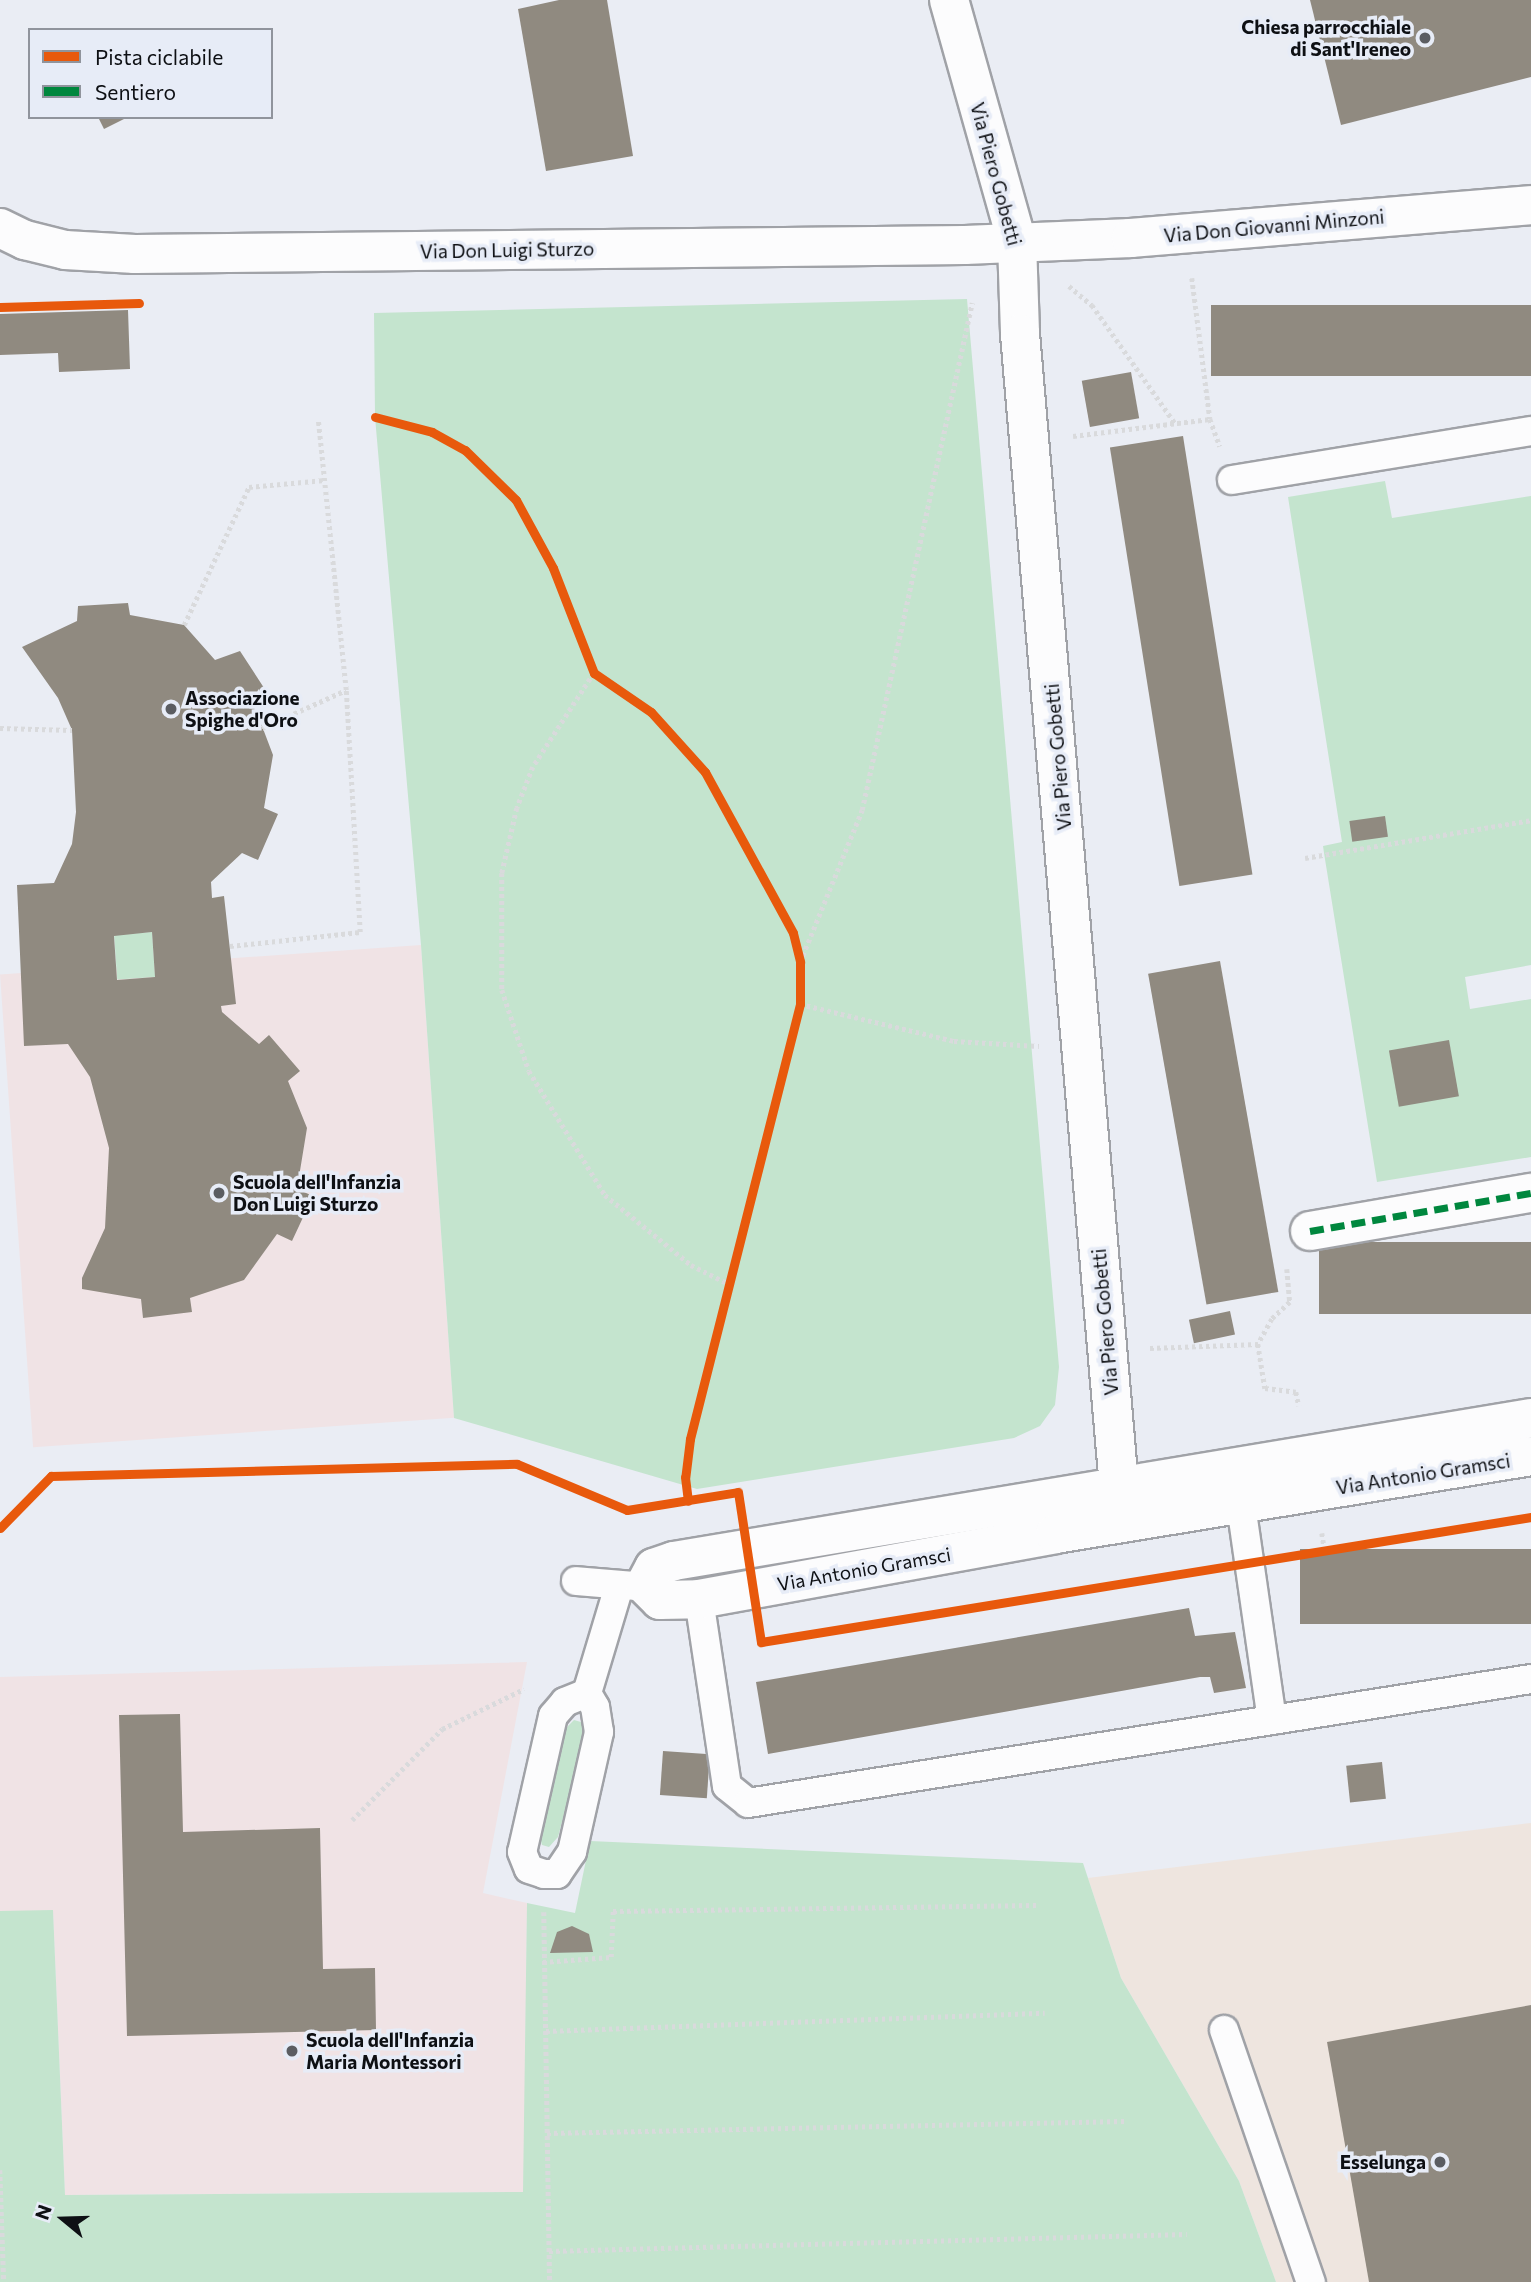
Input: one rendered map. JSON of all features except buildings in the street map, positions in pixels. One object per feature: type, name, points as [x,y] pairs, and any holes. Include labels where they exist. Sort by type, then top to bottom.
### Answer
[{"type":"street","name":"Via Piero Gobetti","points":[[949,0],[1017,242],[1031,442],[1122,1523]]},
{"type":"street","name":"Via Don Giovanni Minzoni","points":[[1017,242],[1186,233],[1531,205]]},
{"type":"street","name":"Via Don Luigi Sturzo","points":[[0,228],[25,240],[65,250],[135,254],[1017,242]]},
{"type":"street","points":[[1310,1231],[1531,1193]]},
{"type":"street","name":"Via Antonio Gramsci","points":[[1531,1418],[674,1561],[654,1568],[632,1586],[660,1600],[699,1599],[1122,1523],[1531,1456]]},
{"type":"lane","points":[[1232,480],[1531,431]]},
{"type":"lane","points":[[1241,1505],[1272,1720]]},
{"type":"lane","points":[[576,1581],[632,1586],[589,1686],[565,1702],[553,1716],[522,1852],[529,1869],[544,1874],[557,1874],[572,1852],[599,1732],[589,1686]]},
{"type":"lane","points":[[699,1599],[727,1786],[748,1803],[1531,1679]]},
{"type":"lane","points":[[1224,2030],[1311,2282]]},
{"type":"path","points":[[1186,233],[1210,419],[1232,480]]},
{"type":"path","points":[[1017,242],[1092,305],[1175,423]]},
{"type":"path","points":[[800,961],[862,810],[972,303]]},
{"type":"path","points":[[1031,442],[1210,419]]},
{"type":"path","points":[[230,946],[360,932],[346,690],[318,420]]},
{"type":"path","points":[[184,625],[248,487],[325,480]]},
{"type":"path","points":[[591,661],[594,673],[606,681]]},
{"type":"path","points":[[594,673],[533,766],[517,808],[502,873],[502,990],[530,1071],[605,1195],[691,1265],[729,1284]]},
{"type":"path","points":[[262,728],[346,690]]},
{"type":"path","points":[[0,728],[72,730]]},
{"type":"path","points":[[1305,858],[1531,820]]},
{"type":"path","points":[[795,942],[800,972]]},
{"type":"path","points":[[797,1016],[800,994]]},
{"type":"path","points":[[800,1004],[954,1041],[1003,1046],[1082,1045]]},
{"type":"path","points":[[1299,1405],[1296,1392],[1265,1388],[1258,1344],[1272,1319],[1290,1302],[1285,1251],[1310,1231]]},
{"type":"path","points":[[726,1297],[733,1271]]},
{"type":"path","points":[[1141,1349],[1258,1344]]},
{"type":"path","points":[[1249,1563],[1339,1549]]},
{"type":"path","points":[[352,1820],[442,1729],[544,1681],[589,1686]]},
{"type":"path","points":[[544,1874],[543,1962],[550,2282]]},
{"type":"path","points":[[543,1962],[611,1957],[613,1911],[1036,1905]]},
{"type":"path","points":[[546,2031],[1045,2013]]},
{"type":"path","points":[[547,2133],[1125,2121]]},
{"type":"path","points":[[0,2169],[4,2282]]},
{"type":"path","points":[[549,2252],[1187,2234]]},
{"type":"shaded area","name":"Scuola dell'Infanzia Don Luigi Sturzo","points":[[421,945],[454,1418],[33,1447],[0,974]]},
{"type":"shaded area","name":"Scuola dell'Infanzia Maria Montessori","points":[[527,1662],[483,1893],[527,1903],[524,2192],[65,2195],[53,1911],[0,1911],[0,1677]]},
{"type":"shaded area","points":[[1531,1823],[1531,2282],[1276,2282],[1239,2181],[1121,1978],[1088,1878]]},
{"type":"green space","points":[[967,299],[1059,1367],[1055,1405],[1040,1426],[1014,1438],[697,1489],[454,1418],[421,945],[375,417],[374,313]]},
{"type":"green space","points":[[1385,481],[1392,518],[1531,496],[1531,965],[1465,977],[1470,1009],[1531,999],[1531,1157],[1377,1182],[1323,846],[1342,842],[1288,497]]},
{"type":"green space","points":[[152,932],[155,977],[117,980],[114,935]]},
{"type":"green space","points":[[574,1720],[581,1722],[585,1735],[558,1837],[549,1847],[542,1845],[539,1834],[566,1728]]},
{"type":"green space","points":[[590,1841],[1083,1863],[1121,1978],[1239,2181],[1276,2282],[0,2282],[0,1911],[53,1910],[65,2195],[523,2192],[527,1903],[575,1913]]},
{"type":"marked path","points":[[1310,1231],[1531,1193]]},
{"type":"cycle path","points":[[0,307],[139,303]]},
{"type":"cycle path","points":[[375,417],[432,432],[465,450],[516,500],[553,568],[594,673],[651,712],[705,772],[793,933],[800,962],[800,1004],[690,1439],[685,1477],[688,1501]]},
{"type":"cycle path","points":[[0,1528],[51,1476],[517,1464],[627,1510],[738,1492],[761,1642],[1531,1517]]},
{"type":"place","name":"Chiesa parrocchiale di Sant'Ireneo","points":[[1425,38]]},
{"type":"place","name":"Associazione Spighe d'Oro","points":[[171,709]]},
{"type":"place","name":"Scuola dell'Infanzia Don Luigi Sturzo","points":[[219,1193]]},
{"type":"place","name":"Scuola dell'Infanzia Maria Montessori","points":[[292,2051]]},
{"type":"place","name":"Esselunga","points":[[1440,2162]]}]
